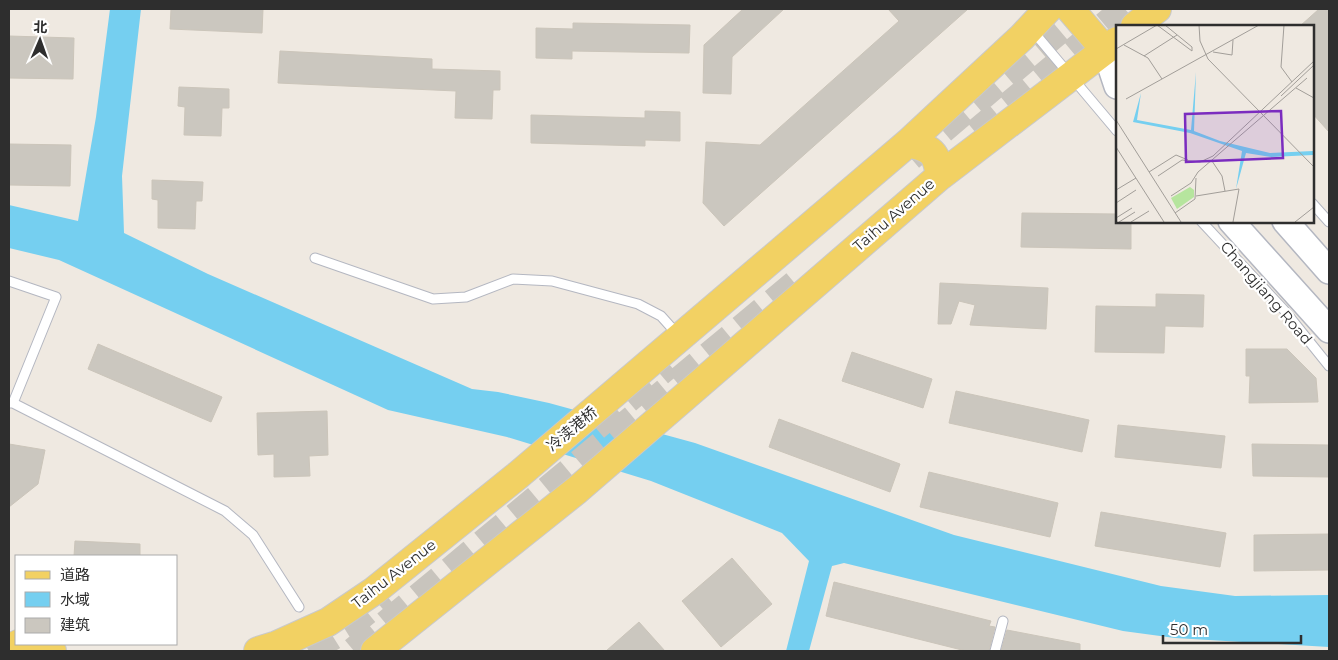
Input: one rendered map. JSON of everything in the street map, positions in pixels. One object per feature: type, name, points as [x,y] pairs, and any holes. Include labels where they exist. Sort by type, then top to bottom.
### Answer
[{"type":"main road","points":[[1070,9],[1113,49],[1116,77]]},
{"type":"main road","points":[[680,338],[908,143],[1039,18]]},
{"type":"main road","name":"Taihu Avenue","points":[[375,651],[577,490],[940,176],[1070,77],[1113,49]]},
{"type":"main road","points":[[908,143],[929,149],[937,158],[940,176]]},
{"type":"main road","points":[[1232,222],[1329,330]]},
{"type":"main road","points":[[1286,222],[1329,270]]},
{"type":"main road","name":"冷渎港桥","points":[[517,476],[680,338]]},
{"type":"main road","name":"Taihu Avenue","points":[[258,651],[277,646],[336,617],[374,591],[517,476]]},
{"type":"main road","points":[[22,645],[52,651]]},
{"type":"lane","points":[[1039,18],[1070,77],[1116,130]]},
{"type":"lane","points":[[1313,204],[1329,222]]},
{"type":"lane","name":"Changjiang Road","points":[[1202,222],[1284,310],[1329,366]]},
{"type":"lane","points":[[315,258],[433,299],[466,297],[513,279],[552,281],[638,304],[660,316],[680,338]]},
{"type":"lane","points":[[9,281],[56,297],[11,404],[224,511],[253,535],[299,607]]},
{"type":"lane","points":[[995,651],[1003,621]]},
{"type":"water","points":[[110,9],[141,9],[122,176],[124,233],[208,274],[472,389],[498,392],[549,403],[695,443],[954,535],[1161,586],[1235,596],[1329,595],[1329,647],[1175,638],[1123,631],[844,563],[832,566],[809,651],[786,651],[809,561],[782,533],[651,481],[507,437],[388,410],[59,260],[9,248],[9,205],[78,221],[96,117]]},
{"type":"building","points":[[171,9],[263,9],[262,33],[170,29]]},
{"type":"building","points":[[743,9],[784,9],[732,57],[731,94],[703,93],[704,45]]},
{"type":"building","points":[[888,9],[968,9],[724,226],[703,203],[706,142],[760,145],[899,21]]},
{"type":"building","points":[[1319,9],[1329,9],[1329,132],[1313,114],[1313,25],[1301,25]]},
{"type":"building","points":[[573,23],[690,25],[689,53],[572,51],[572,59],[536,58],[536,28],[573,29]]},
{"type":"building","points":[[9,36],[74,38],[73,79],[9,78]]},
{"type":"building","points":[[280,51],[432,59],[432,69],[500,71],[500,90],[493,90],[492,119],[455,118],[456,91],[278,83]]},
{"type":"building","points":[[179,87],[229,89],[229,108],[222,108],[221,136],[184,135],[185,107],[178,106]]},
{"type":"building","points":[[645,111],[680,112],[680,141],[645,140],[645,146],[531,143],[531,115],[645,118]]},
{"type":"building","points":[[9,144],[71,145],[70,186],[9,185]]},
{"type":"building","points":[[152,180],[203,182],[202,201],[196,201],[195,229],[158,228],[158,200],[152,199]]},
{"type":"building","points":[[1022,213],[1116,214],[1116,222],[1131,222],[1131,249],[1021,247]]},
{"type":"building","points":[[940,283],[1048,288],[1046,329],[970,325],[975,305],[959,301],[951,324],[938,324]]},
{"type":"building","points":[[1156,294],[1204,295],[1203,327],[1165,326],[1164,353],[1095,352],[1096,306],[1156,307]]},
{"type":"building","points":[[98,344],[222,397],[211,422],[88,369]]},
{"type":"building","points":[[1246,349],[1287,349],[1316,378],[1318,402],[1249,403],[1250,376],[1246,376]]},
{"type":"building","points":[[852,352],[932,379],[923,408],[842,381]]},
{"type":"building","points":[[956,391],[1089,420],[1082,452],[949,423]]},
{"type":"building","points":[[327,411],[328,455],[309,456],[310,476],[274,477],[274,454],[258,455],[257,413]]},
{"type":"building","points":[[779,419],[900,464],[890,492],[769,447]]},
{"type":"building","points":[[1118,425],[1225,436],[1221,468],[1115,457]]},
{"type":"building","points":[[9,444],[45,450],[38,484],[9,507]]},
{"type":"building","points":[[1252,444],[1329,445],[1329,477],[1253,476]]},
{"type":"building","points":[[929,472],[1058,503],[1050,537],[920,507]]},
{"type":"building","points":[[1101,512],[1226,533],[1220,567],[1095,546]]},
{"type":"building","points":[[1329,534],[1329,570],[1254,571],[1254,535]]},
{"type":"building","points":[[75,541],[140,544],[140,555],[74,555]]},
{"type":"building","points":[[732,558],[772,604],[721,647],[682,601]]},
{"type":"building","points":[[834,582],[991,621],[989,626],[995,627],[989,651],[966,651],[826,616]]},
{"type":"building","points":[[639,622],[665,651],[606,651]]},
{"type":"building","points":[[1007,630],[1080,644],[1080,651],[1001,651]]},
{"type":"tunnel","points":[[910,157],[1084,9]]},
{"type":"tunnel","points":[[976,133],[1125,9]]},
{"type":"tunnel","points":[[354,651],[799,281]]},
{"type":"tunnel","points":[[595,427],[669,364]]},
{"type":"tunnel","points":[[309,651],[347,627],[386,595]]}]
